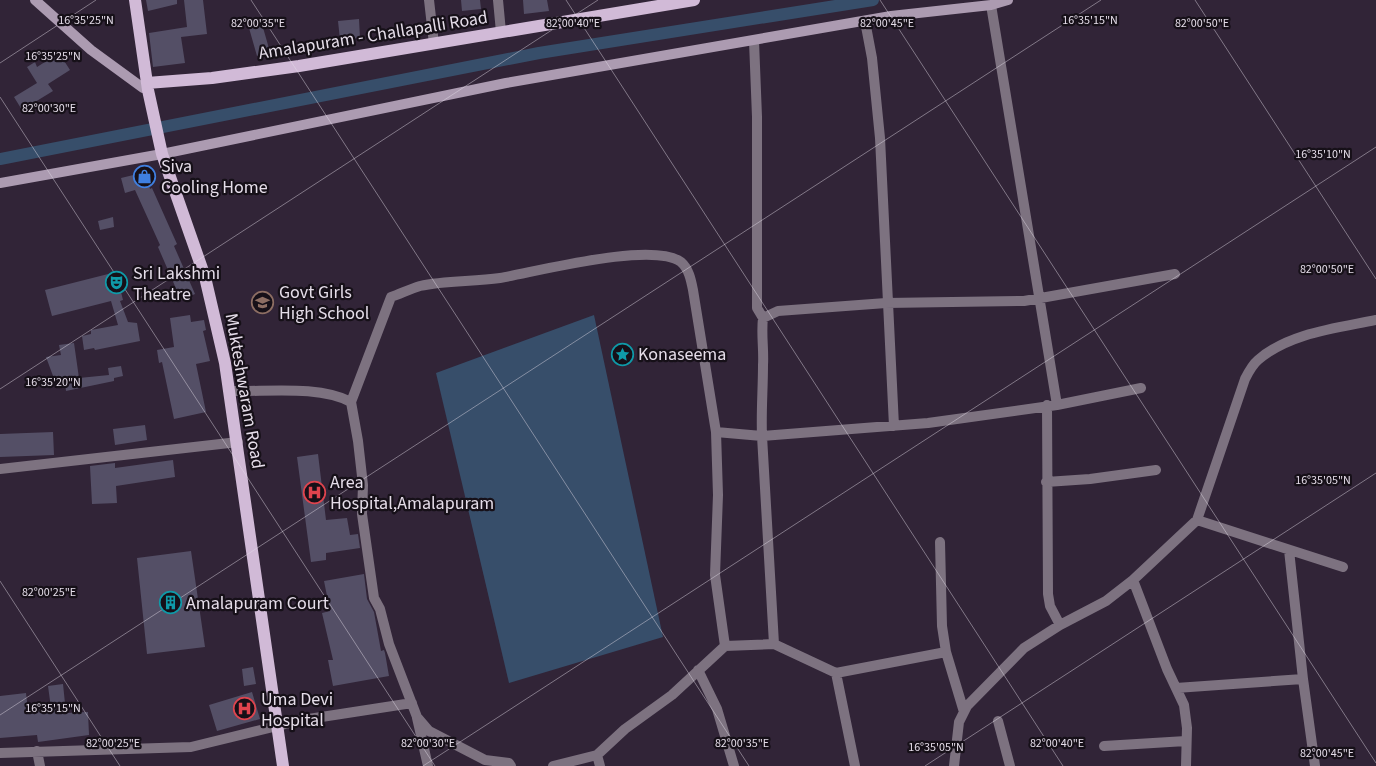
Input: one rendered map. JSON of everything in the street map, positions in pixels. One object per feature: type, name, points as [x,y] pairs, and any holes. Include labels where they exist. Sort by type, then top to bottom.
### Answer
[{"type":"main road","name":"Mukteshwaram Road","points":[[135,0],[148,89],[161,149],[206,278],[230,391],[283,766]]},
{"type":"main road","name":"Amalapuram - Challapalli Road","points":[[148,89],[434,44],[677,1],[694,0]]},
{"type":"street","points":[[35,0],[91,50],[143,88],[148,89]]},
{"type":"street","points":[[429,0],[434,44]]},
{"type":"street","points":[[498,0],[501,32]]},
{"type":"street","points":[[0,183],[161,149],[506,83],[865,21],[991,5],[1008,0]]},
{"type":"street","points":[[991,5],[1038,299],[1052,405],[1046,482],[1048,594],[1050,606],[1060,625]]},
{"type":"street","points":[[865,21],[872,58],[880,138],[886,303],[894,426]]},
{"type":"street","points":[[754,41],[758,182],[757,308],[763,318],[762,436],[774,644]]},
{"type":"street","points":[[428,766],[417,717],[390,644],[380,608],[374,598],[362,514],[362,485],[358,441],[351,402],[391,297],[420,286],[500,278],[614,256],[650,256],[669,258],[680,262],[688,271],[702,340],[716,432],[718,495],[714,575],[725,646]]},
{"type":"street","points":[[763,318],[778,311],[886,303],[1038,299],[1175,274]]},
{"type":"street","points":[[954,766],[959,722],[967,706],[1024,648],[1060,625],[1106,601],[1133,580],[1197,520],[1244,379],[1256,361],[1270,351],[1298,338],[1376,320]]},
{"type":"street","points":[[716,432],[762,436],[928,423],[1052,405],[1141,388]]},
{"type":"street","points":[[230,391],[320,392],[338,395],[351,402]]},
{"type":"street","points":[[0,469],[238,442]]},
{"type":"street","points":[[1046,482],[1090,479],[1156,470]]},
{"type":"street","points":[[1197,520],[1343,567]]},
{"type":"street","points":[[940,542],[942,626],[946,652],[964,712]]},
{"type":"street","points":[[1289,550],[1315,766]]},
{"type":"street","points":[[1133,580],[1184,705],[1186,766]]},
{"type":"street","points":[[554,766],[597,755],[625,729],[672,696],[725,646],[774,644],[836,674],[946,652]]},
{"type":"street","points":[[698,670],[717,709],[734,766]]},
{"type":"street","points":[[836,674],[855,766]]},
{"type":"street","points":[[1176,688],[1304,679]]},
{"type":"street","points":[[0,753],[152,750],[191,747],[302,720],[412,703]]},
{"type":"street","points":[[417,717],[429,732],[485,760],[509,763],[511,766]]},
{"type":"street","points":[[998,721],[1010,766]]},
{"type":"street","points":[[1104,746],[1186,741]]},
{"type":"street","points":[[37,751],[40,766]]},
{"type":"street","points":[[597,755],[600,766]]},
{"type":"water","points":[[594,315],[663,637],[509,683],[436,373]]},
{"type":"building","points":[[146,0],[177,0],[177,4],[148,11]]},
{"type":"building","points":[[184,0],[203,0],[207,34],[181,37],[185,63],[153,67],[149,33],[187,27]]},
{"type":"building","points":[[461,0],[480,0],[481,9],[462,11]]},
{"type":"building","points":[[523,0],[547,0],[549,11],[524,14]]},
{"type":"building","points":[[359,19],[360,38],[340,40],[338,21]]},
{"type":"building","points":[[262,24],[270,52],[257,56],[249,28]]},
{"type":"building","points":[[59,53],[70,70],[48,84],[53,91],[22,110],[14,97],[37,83],[27,67],[35,62],[37,67]]},
{"type":"building","points":[[146,172],[150,189],[152,188],[177,244],[174,246],[195,294],[181,300],[158,247],[160,245],[135,190],[125,193],[121,178]]},
{"type":"building","points":[[113,217],[114,227],[100,230],[98,221]]},
{"type":"building","points":[[116,272],[123,300],[120,301],[128,322],[137,323],[140,341],[95,350],[94,348],[84,350],[82,336],[91,334],[91,330],[118,325],[111,301],[52,316],[45,290]]},
{"type":"building","points":[[190,315],[191,322],[204,320],[206,330],[203,331],[210,361],[196,364],[206,412],[174,419],[162,362],[159,363],[157,350],[174,347],[170,318]]},
{"type":"building","points":[[74,343],[79,378],[109,375],[108,368],[121,366],[123,376],[114,378],[114,381],[66,391],[65,382],[56,384],[46,357],[61,355],[59,345]]},
{"type":"building","points":[[145,425],[147,440],[115,445],[113,429]]},
{"type":"building","points":[[53,432],[54,455],[0,457],[0,434]]},
{"type":"building","points":[[318,454],[326,520],[347,518],[350,535],[358,534],[360,548],[326,553],[326,560],[311,562],[297,457]]},
{"type":"building","points":[[173,460],[175,477],[116,486],[117,503],[92,504],[90,466],[115,463],[115,468]]},
{"type":"building","name":"Amalapuram Court","points":[[191,551],[205,647],[147,654],[137,558]]},
{"type":"building","points":[[364,574],[367,599],[374,612],[381,651],[384,650],[385,653],[389,676],[333,686],[328,660],[333,660],[322,613],[330,611],[324,581]]},
{"type":"building","points":[[253,667],[256,684],[244,686],[242,669]]},
{"type":"building","points":[[63,684],[66,713],[88,712],[89,735],[38,742],[37,735],[0,738],[0,696],[26,693],[28,711],[51,708],[48,686]]},
{"type":"building","points":[[252,692],[260,719],[217,731],[209,705]]},
{"type":"waterway","points":[[0,159],[539,53],[873,0]]},
{"type":"place","name":"Siva Cooling Home","points":[[145,176]]},
{"type":"place","name":"Sri Lakshmi Theatre","points":[[117,283]]},
{"type":"place","name":"Govt Girls High School","points":[[263,302]]},
{"type":"place","name":"Konaseema","points":[[622,354]]},
{"type":"place","name":"Area Hospital,Amalapuram","points":[[314,492]]},
{"type":"place","name":"Amalapuram Court","points":[[170,603]]},
{"type":"place","name":"Uma Devi Hospital","points":[[245,709]]}]
